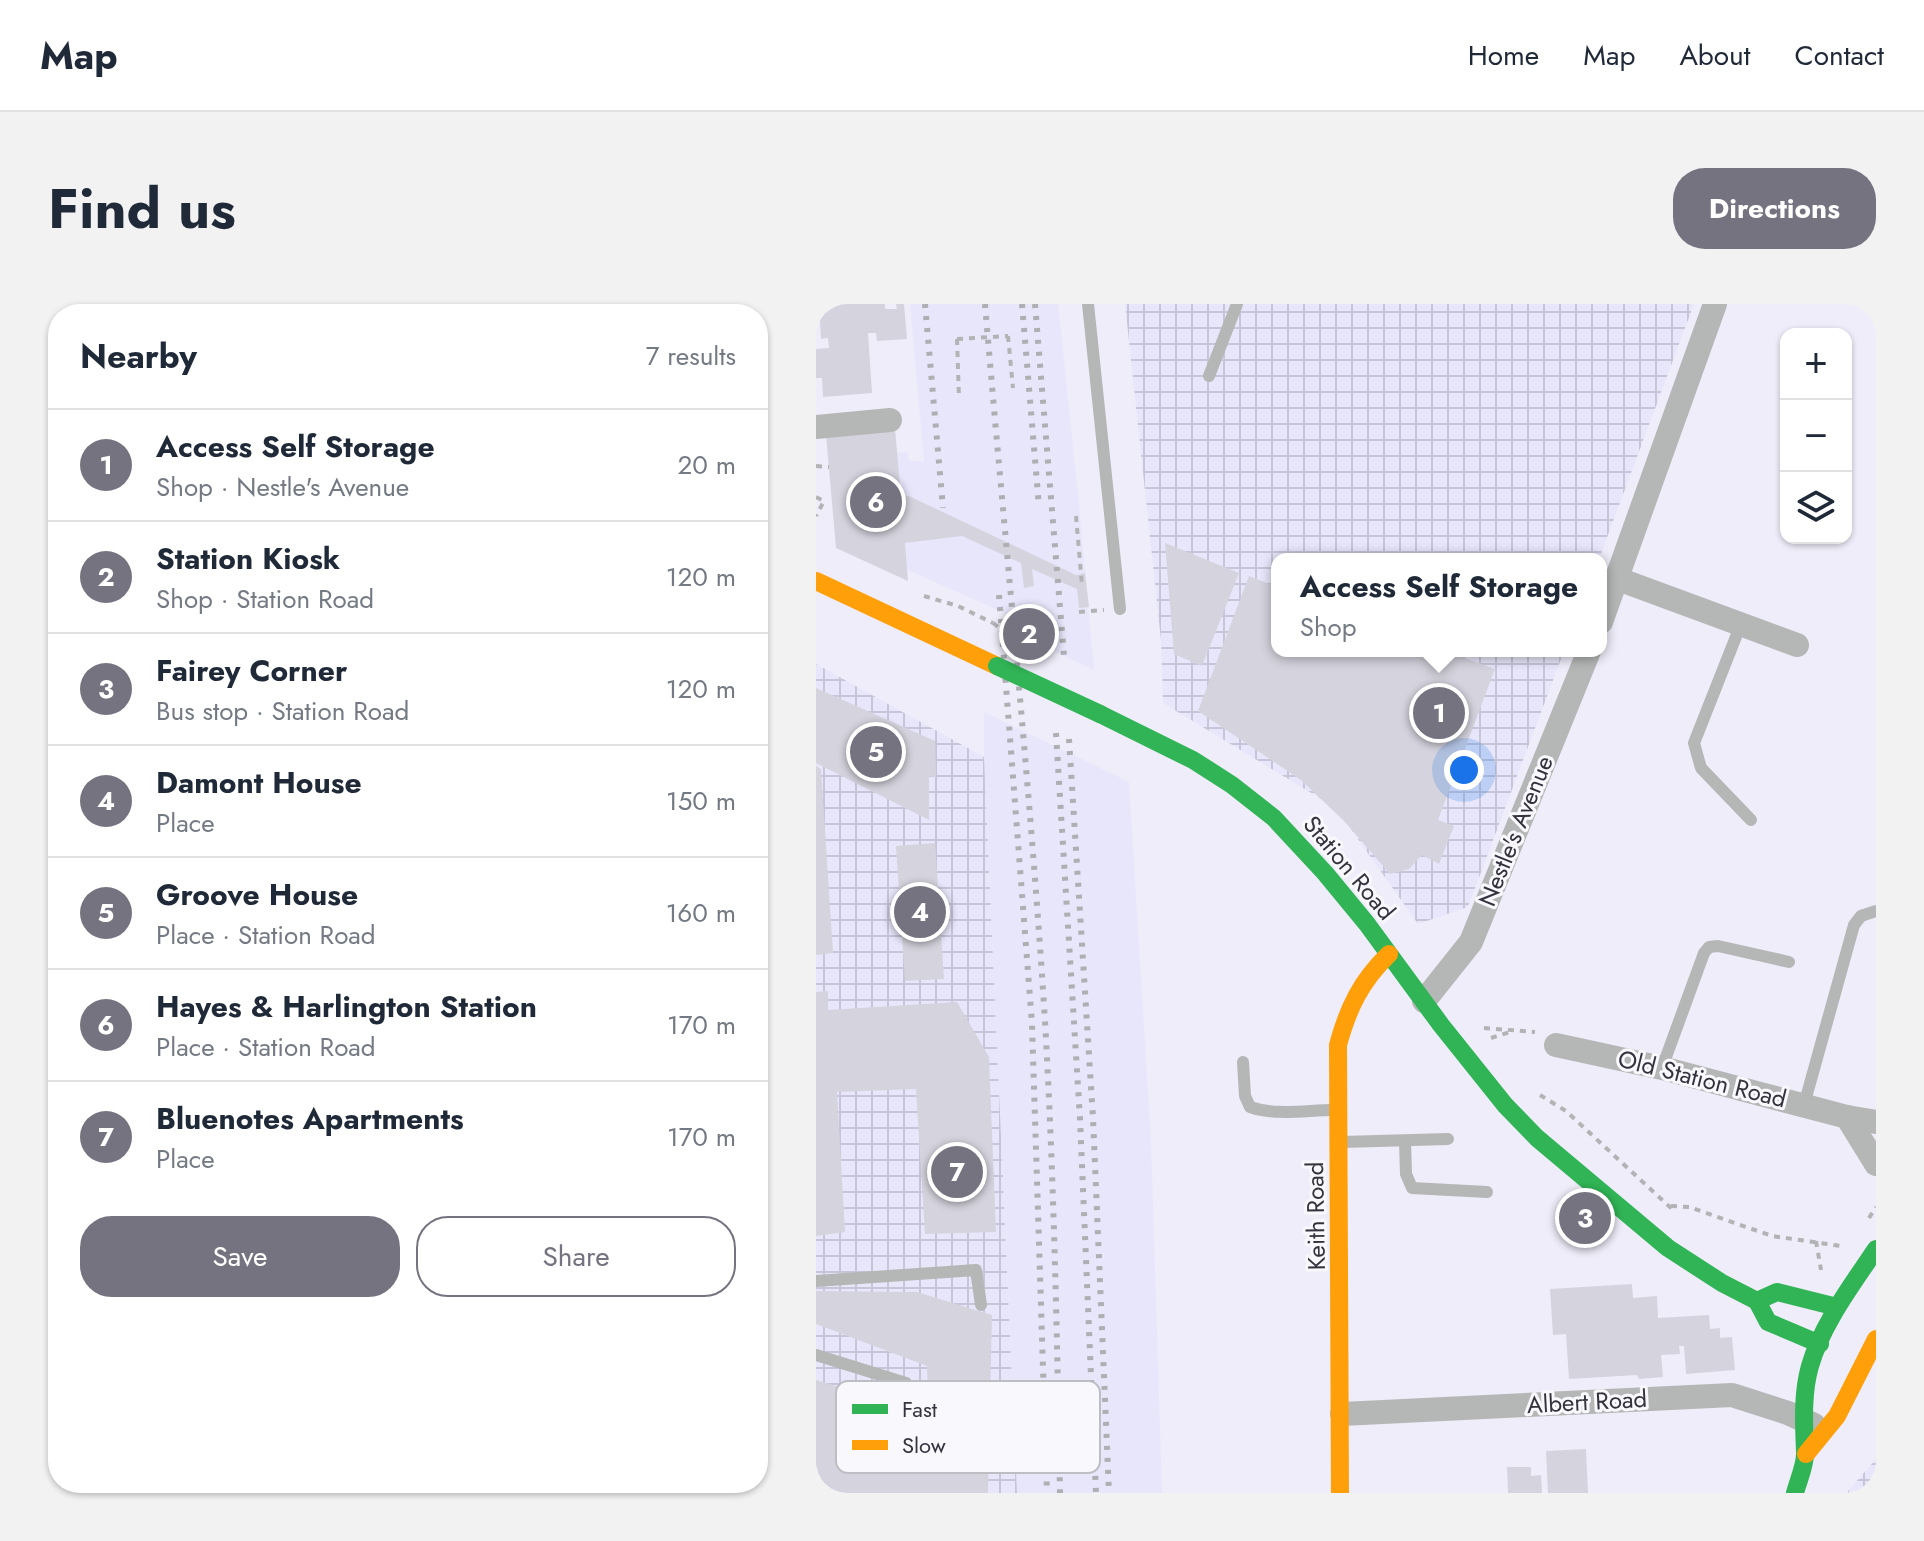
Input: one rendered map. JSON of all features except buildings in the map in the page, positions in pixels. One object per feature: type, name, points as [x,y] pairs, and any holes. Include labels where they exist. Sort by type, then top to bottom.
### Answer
[{"type":"street","points":[[1607,607],[1715,304]]},
{"type":"street","points":[[816,427],[890,420]]},
{"type":"street","points":[[1618,579],[1797,645]]},
{"type":"street","name":"Station Road","points":[[821,583],[1180,753],[1232,785],[1274,818],[1325,873],[1505,1105],[1537,1138],[1668,1248],[1722,1283],[1757,1301],[1768,1322],[1849,1357]]},
{"type":"street","name":"Nestle's Avenue","points":[[1424,1001],[1471,942],[1587,657]]},
{"type":"street","name":"Keith Road","points":[[1340,1493],[1338,1045],[1351,998],[1365,975],[1389,954]]},
{"type":"street","name":"Old Station Road","points":[[1556,1045],[1662,1068],[1876,1122]]},
{"type":"street","points":[[1847,1117],[1876,1164]]},
{"type":"street","points":[[1814,1425],[1849,1357],[1843,1309],[1876,1249]]},
{"type":"street","points":[[1757,1301],[1777,1292],[1843,1309]]},
{"type":"street","points":[[1795,1493],[1806,1454],[1816,1446],[1808,1374],[1849,1357],[1876,1339]]},
{"type":"street","name":"Albert Road","points":[[1342,1414],[1732,1395],[1814,1425]]},
{"type":"lane","points":[[1088,304],[1120,609]]},
{"type":"lane","points":[[1209,376],[1237,304]]},
{"type":"lane","points":[[1741,624],[1694,743],[1701,768],[1751,820]]},
{"type":"lane","points":[[1804,1105],[1854,925],[1861,916],[1876,911]]},
{"type":"lane","points":[[1662,1068],[1704,953],[1709,947],[1718,946],[1789,962]]},
{"type":"lane","points":[[1243,1062],[1245,1096],[1250,1107],[1270,1111],[1337,1110]]},
{"type":"lane","points":[[1339,1143],[1448,1139]]},
{"type":"lane","points":[[1405,1141],[1406,1174],[1412,1188],[1487,1192]]},
{"type":"lane","points":[[816,1281],[976,1270],[981,1305]]},
{"type":"lane","points":[[816,1355],[900,1381]]},
{"type":"path","points":[[959,398],[957,339],[1008,336],[1013,388]]},
{"type":"path","points":[[816,466],[829,467]]},
{"type":"path","points":[[816,497],[824,501],[816,516]]},
{"type":"path","points":[[1076,516],[1082,585]]},
{"type":"path","points":[[1478,1027],[1516,1031],[1482,1040]]},
{"type":"path","points":[[1530,1089],[1566,1111],[1677,1215]]},
{"type":"path","points":[[1670,1206],[1689,1207],[1772,1236],[1851,1247]]},
{"type":"path","points":[[1816,1241],[1823,1280]]},
{"type":"shaded area","points":[[910,304],[1058,304],[1094,670],[1045,647],[1038,603],[1023,604],[1016,618],[908,570],[836,548],[895,429],[897,453],[907,452],[909,461],[924,461]]},
{"type":"shaded area","points":[[1125,304],[1694,304],[1601,553],[1271,553],[1271,657],[1562,657],[1468,907],[1418,924],[1336,808],[1163,703],[1161,640]]},
{"type":"shaded area","points":[[816,664],[984,757],[1012,1381],[836,1381],[836,1473],[1016,1473],[1017,1493],[816,1493]]},
{"type":"shaded area","points":[[984,712],[1129,782],[1151,1142],[1162,1493],[1017,1493],[1016,1473],[1100,1473],[1100,1381],[1012,1381]]},
{"type":"shaded area","points":[[1876,1459],[1876,1493],[1848,1493],[1848,1491]]},
{"type":"railway","points":[[925,304],[943,508]]},
{"type":"railway","points":[[985,304],[1039,931],[1053,1198],[1057,1381]]},
{"type":"railway","points":[[1022,304],[1039,507]]},
{"type":"railway","points":[[1035,304],[1064,656]]},
{"type":"railway","points":[[999,595],[1032,1024],[1043,1381]]},
{"type":"railway","points":[[1056,733],[1080,1119],[1091,1381]]},
{"type":"railway","points":[[1069,739],[1093,1118],[1109,1493]]},
{"type":"railway","points":[[1046,1473],[1047,1493]]},
{"type":"railway","points":[[1060,1473],[1060,1493]]},
{"type":"railway","points":[[1095,1473],[1096,1493]]},
{"type":"traffic: fast","points":[[997,666],[1100,714]]},
{"type":"traffic: fast","points":[[1100,714],[1193,760],[1274,818],[1367,924],[1441,1025],[1505,1105],[1537,1138],[1668,1248],[1722,1283],[1757,1301],[1768,1322],[1820,1344]]},
{"type":"traffic: fast","points":[[1795,1493],[1805,1457],[1805,1398],[1815,1350],[1830,1320],[1876,1249]]},
{"type":"traffic: fast","points":[[1757,1301],[1777,1292],[1837,1307]]},
{"type":"traffic: slow","points":[[816,581],[997,666]]},
{"type":"traffic: slow","points":[[1340,1493],[1338,1045],[1357,996],[1389,954]]},
{"type":"traffic: slow","points":[[1806,1454],[1837,1416],[1876,1339]]},
{"type":"place","name":"Hayes & Harlington Station","points":[[876,502]]},
{"type":"place","name":"Station Kiosk","points":[[1029,634]]},
{"type":"place","name":"Access Self Storage","points":[[1439,713]]},
{"type":"place","name":"Groove House","points":[[876,752]]},
{"type":"place","name":"Damont House","points":[[920,912]]},
{"type":"place","name":"Bluenotes Apartments","points":[[957,1172]]},
{"type":"place","name":"Fairey Corner","points":[[1585,1218]]}]
